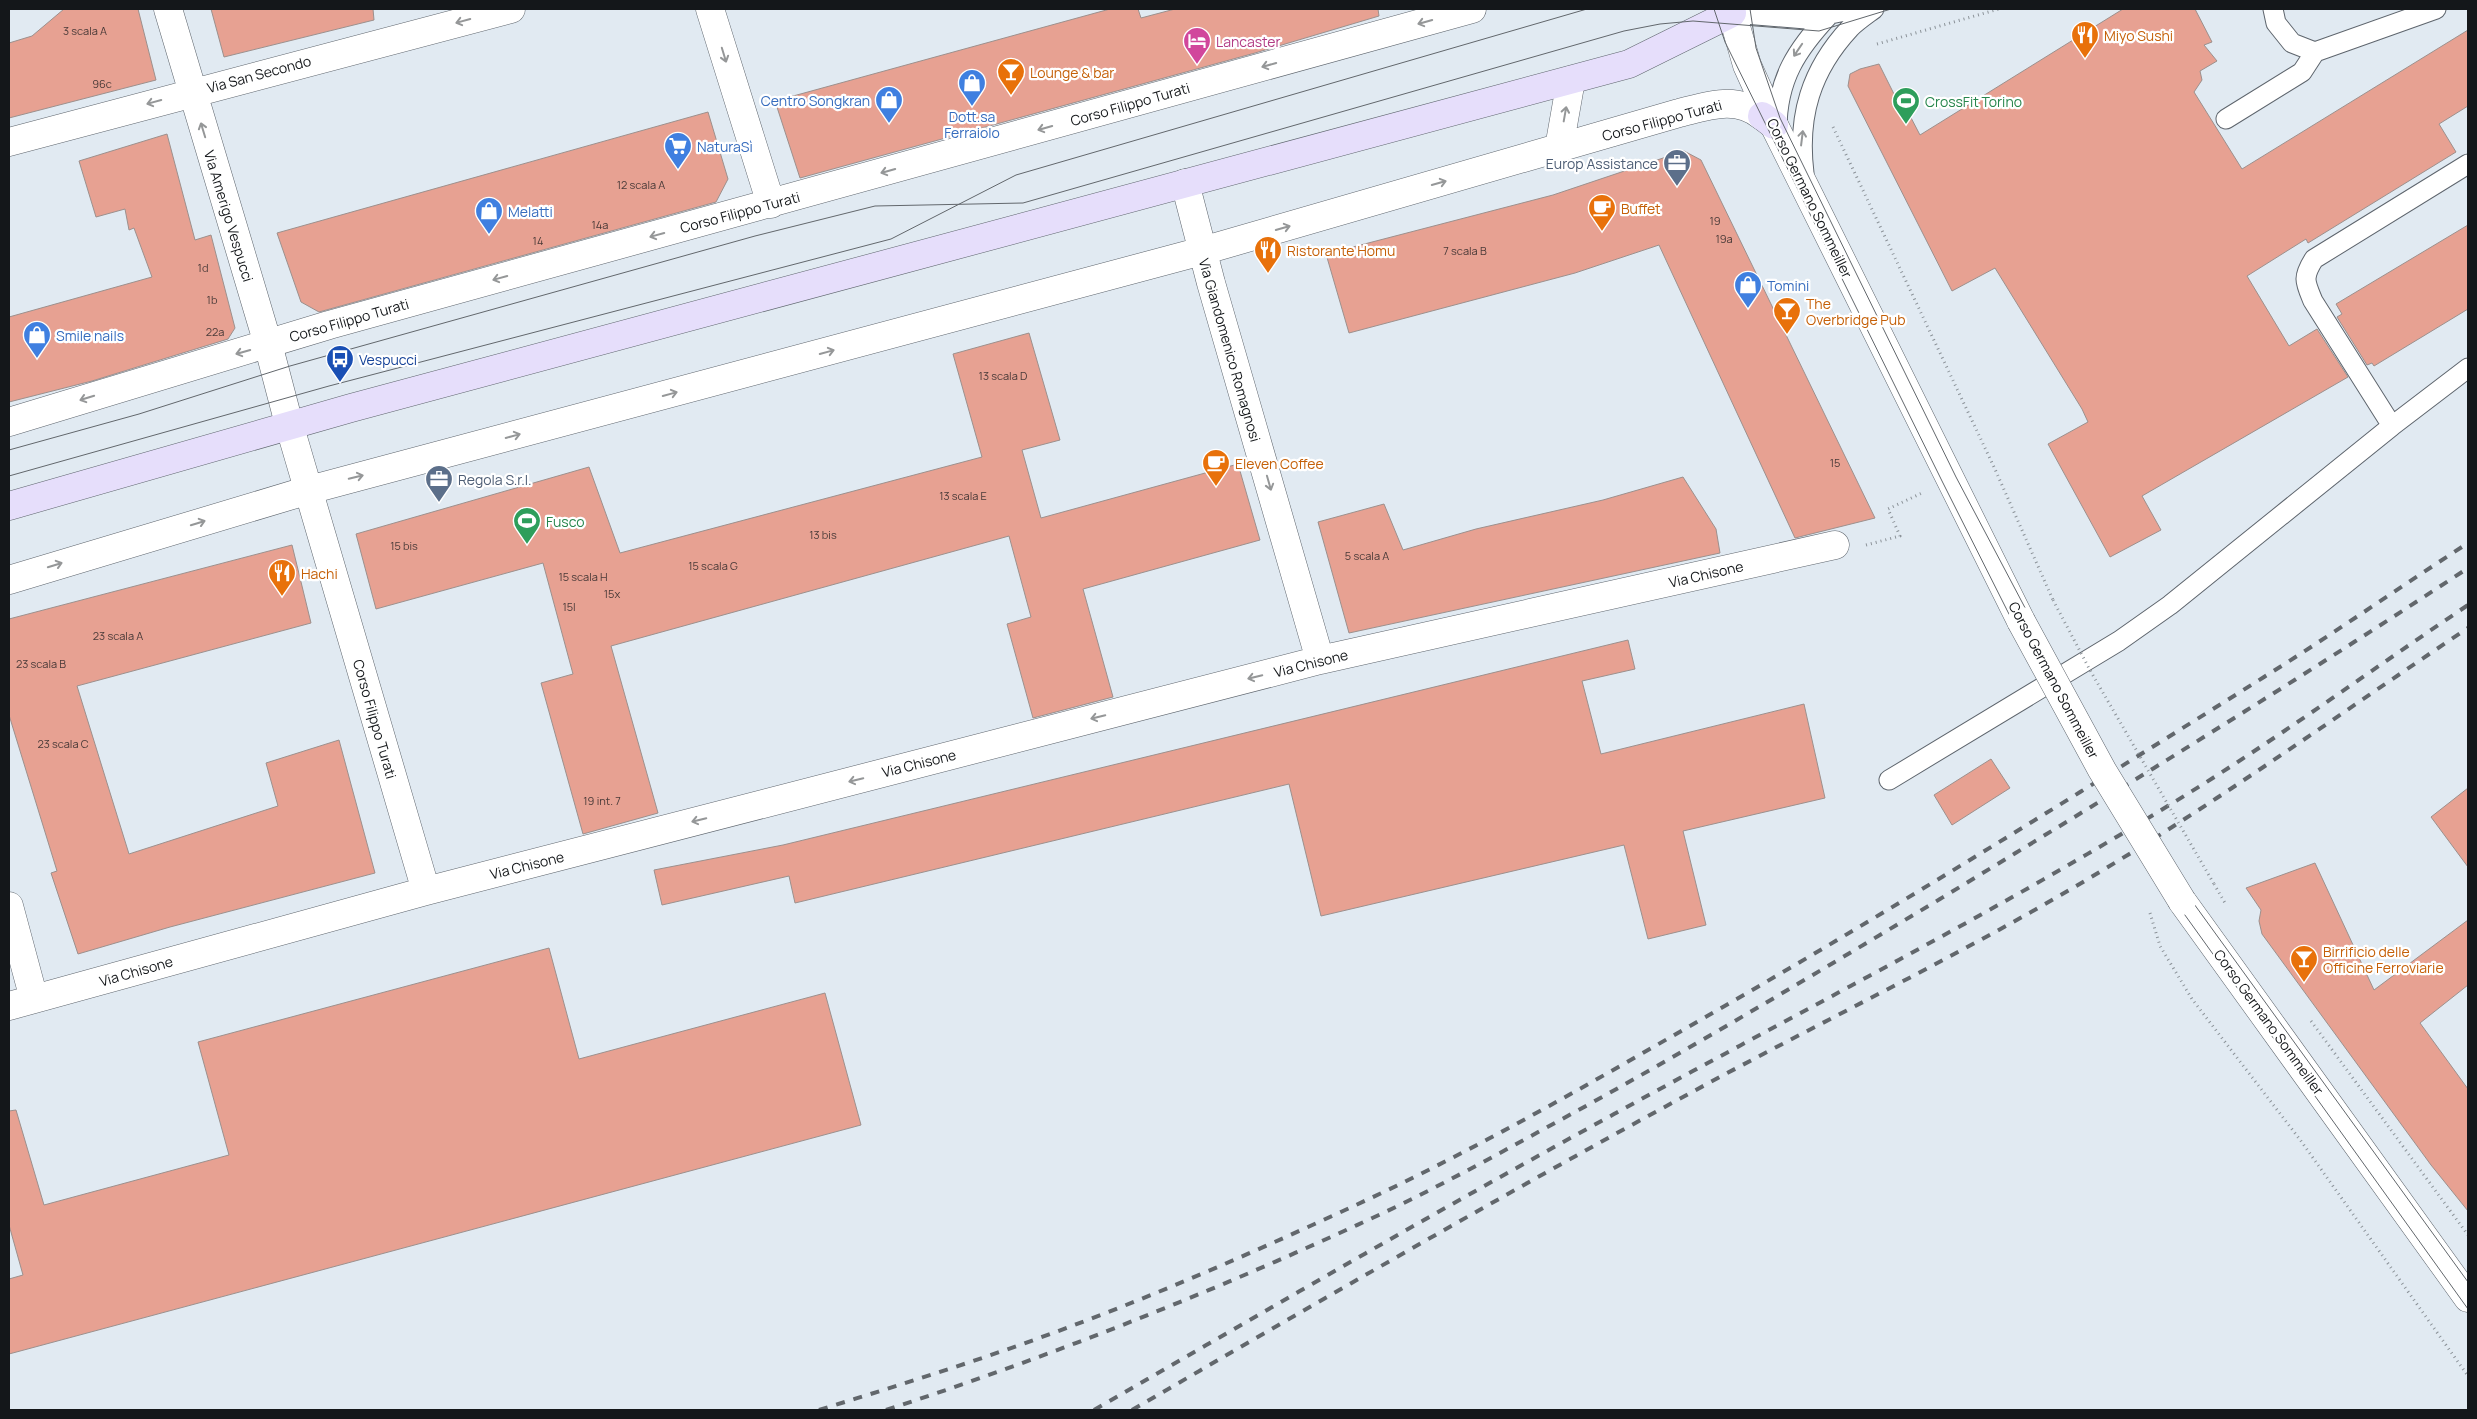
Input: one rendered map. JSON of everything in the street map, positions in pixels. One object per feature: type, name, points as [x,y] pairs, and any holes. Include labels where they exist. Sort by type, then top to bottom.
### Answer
[{"type":"main road","points":[[9,506],[290,424],[1629,64],[1734,10]]},
{"type":"street","name":"Via Amerigo Vespucci","points":[[168,9],[290,424]]},
{"type":"street","name":"Via San Secondo","points":[[9,142],[191,92],[510,9]]},
{"type":"street","points":[[710,9],[771,204]]},
{"type":"street","name":"Corso Filippo Turati","points":[[9,422],[329,325],[1472,9]]},
{"type":"street","name":"Corso Germano Sommeiller","points":[[1734,10],[1748,66],[1771,124],[1805,187],[1949,480],[2021,621],[2102,770],[2182,901],[2468,1298]]},
{"type":"street","points":[[1559,148],[1572,80]]},
{"type":"street","name":"Corso Filippo Turati","points":[[9,580],[309,490],[1202,251],[1720,103],[1742,105],[1755,110],[1771,124]]},
{"type":"street","name":"Via Giandomenico Romagnosi","points":[[1185,184],[1202,251],[1320,660]]},
{"type":"street","name":"Corso Filippo Turati","points":[[290,424],[426,891]]},
{"type":"street","name":"Via Chisone","points":[[21,1003],[426,891],[1320,660],[1846,547]]},
{"type":"street","points":[[9,906],[21,1003]]},
{"type":"lane","points":[[1734,10],[1806,19],[1855,9]]},
{"type":"lane","points":[[1805,187],[1801,147],[1806,111],[1815,78],[1851,27],[1874,9]]},
{"type":"lane","points":[[2273,9],[2276,23],[2292,43],[2315,52]]},
{"type":"lane","points":[[2226,119],[2302,72],[2315,52],[2436,9]]},
{"type":"lane","points":[[1771,124],[1793,59],[1807,38],[1830,14]]},
{"type":"lane","points":[[2392,426],[2314,301],[2305,283],[2305,272],[2314,259],[2468,164]]},
{"type":"lane","points":[[1888,780],[2119,641],[2155,616],[2392,426],[2468,368]]},
{"type":"path","points":[[1872,45],[1999,9]]},
{"type":"path","points":[[1830,121],[1994,468],[2053,600],[2091,672],[2228,906]]},
{"type":"path","points":[[1846,547],[1900,536],[1888,509],[1949,480]]},
{"type":"path","points":[[2148,909],[2160,946],[2192,999],[2301,1141],[2468,1376]]},
{"type":"path","points":[[2309,1018],[2468,1235]]},
{"type":"building","points":[[64,9],[138,9],[156,80],[9,118],[9,43],[32,36]]},
{"type":"building","points":[[211,9],[373,9],[374,20],[224,57]]},
{"type":"building","points":[[1110,9],[1138,9],[1141,18],[1175,9],[1378,9],[1379,16],[1255,53],[800,178],[775,101]]},
{"type":"building","points":[[2123,9],[2195,9],[2212,42],[2204,45],[2217,61],[2200,71],[2202,80],[2194,92],[2242,169],[2468,30],[2468,106],[2439,124],[2456,152],[2308,243],[2306,239],[2247,276],[2289,346],[2317,329],[2348,377],[2142,496],[2161,530],[2110,557],[2048,444],[2088,422],[2082,409],[1995,268],[1952,291],[1848,86],[1850,74],[1879,64],[1904,114],[1908,112],[1920,135]]},
{"type":"building","points":[[708,112],[728,179],[716,202],[319,312],[301,302],[277,233]]},
{"type":"building","points":[[167,134],[195,240],[211,235],[235,328],[228,339],[92,381],[9,402],[9,317],[152,277],[134,228],[129,230],[125,209],[96,217],[79,161]]},
{"type":"building","points":[[1684,151],[1701,160],[1875,518],[1795,538],[1659,245],[1575,273],[1349,333],[1326,254],[1553,195]]},
{"type":"building","points":[[2468,225],[2468,309],[2374,366],[2372,363],[2367,365],[2337,317],[2342,314],[2336,304]]},
{"type":"building","points":[[1029,333],[1060,440],[1022,450],[1041,518],[1238,464],[1260,540],[1083,589],[1113,697],[1033,718],[1007,624],[1031,617],[1009,536],[611,646],[658,813],[583,834],[541,683],[573,674],[543,563],[376,609],[356,534],[589,467],[620,553],[982,457],[953,354]]},
{"type":"building","points":[[1683,477],[1716,529],[1720,553],[1349,633],[1318,522],[1384,504],[1403,550],[1476,529],[1603,500]]},
{"type":"building","points":[[292,545],[311,623],[77,686],[129,854],[278,806],[266,763],[339,740],[375,873],[170,927],[78,954],[51,873],[57,871],[9,715],[9,619]]},
{"type":"building","points":[[1628,640],[1635,669],[1582,681],[1601,754],[1804,704],[1825,798],[1683,831],[1706,925],[1648,939],[1624,845],[1321,916],[1289,784],[795,903],[789,876],[662,905],[654,870],[783,845]]},
{"type":"building","points":[[1991,759],[2010,788],[1952,825],[1934,795]]},
{"type":"building","points":[[2468,788],[2468,867],[2431,817]]},
{"type":"building","points":[[2315,863],[2374,990],[2468,920],[2468,985],[2420,1023],[2468,1089],[2468,1211],[2431,1165],[2262,934],[2259,921],[2261,910],[2246,888]]},
{"type":"building","points":[[549,948],[579,1059],[825,993],[861,1125],[9,1354],[9,1279],[23,1275],[9,1225],[9,1111],[16,1110],[44,1205],[229,1155],[198,1042]]},
{"type":"tram line","points":[[9,476],[329,386],[891,239],[1016,175],[1587,9]]},
{"type":"tram line","points":[[1714,9],[1725,42],[1943,483],[2014,624],[2095,773],[2177,904],[2468,1309]]},
{"type":"tram line","points":[[1750,9],[1756,48],[1780,118],[1956,477],[2107,763],[2189,897],[2468,1282]]},
{"type":"tram line","points":[[9,450],[139,414],[290,366],[755,236],[875,206],[1023,203],[1624,31],[1660,24],[1693,21],[1819,31],[1891,9]]},
{"type":"railway","points":[[819,1410],[1007,1349],[1145,1297],[1221,1266],[1334,1215],[1464,1152],[1645,1052],[1934,882],[2290,661],[2468,543]]},
{"type":"railway","points":[[886,1410],[1074,1344],[1260,1269],[1381,1214],[1462,1173],[1692,1046],[1940,899],[2206,736],[2468,568]]},
{"type":"railway","points":[[1094,1410],[1550,1149],[2038,883],[2213,778],[2468,605]]},
{"type":"railway","points":[[1132,1410],[1552,1169],[1744,1064],[2049,902],[2192,814],[2468,628]]},
{"type":"place","name":"Miyo Sushi","points":[[2085,59]]},
{"type":"place","name":"Lancaster","points":[[1197,65]]},
{"type":"place","name":"Lounge & bar","points":[[1011,96]]},
{"type":"place","name":"Dott.sa Ferraiolo","points":[[972,107]]},
{"type":"place","name":"Centro Songkran","points":[[889,124]]},
{"type":"place","name":"CrossFit Torino","points":[[1906,125]]},
{"type":"place","name":"NaturaSì","points":[[678,170]]},
{"type":"place","name":"Europ Assistance","points":[[1677,187]]},
{"type":"place","name":"Buffet","points":[[1602,232]]},
{"type":"place","name":"Melatti","points":[[489,235]]},
{"type":"place","name":"Ristorante Homu","points":[[1268,274]]},
{"type":"place","name":"Tomini","points":[[1748,309]]},
{"type":"place","name":"The Overbridge Pub","points":[[1787,335]]},
{"type":"place","name":"Smile nails","points":[[37,359]]},
{"type":"place","name":"Vespucci","points":[[340,383]]},
{"type":"place","name":"Eleven Coffee","points":[[1216,487]]},
{"type":"place","name":"Regola S.r.l.","points":[[439,503]]},
{"type":"place","name":"Fusco","points":[[527,545]]},
{"type":"place","name":"Hachi","points":[[282,597]]},
{"type":"place","name":"Birrificio delle Officine Ferroviarie","points":[[2304,983]]}]
